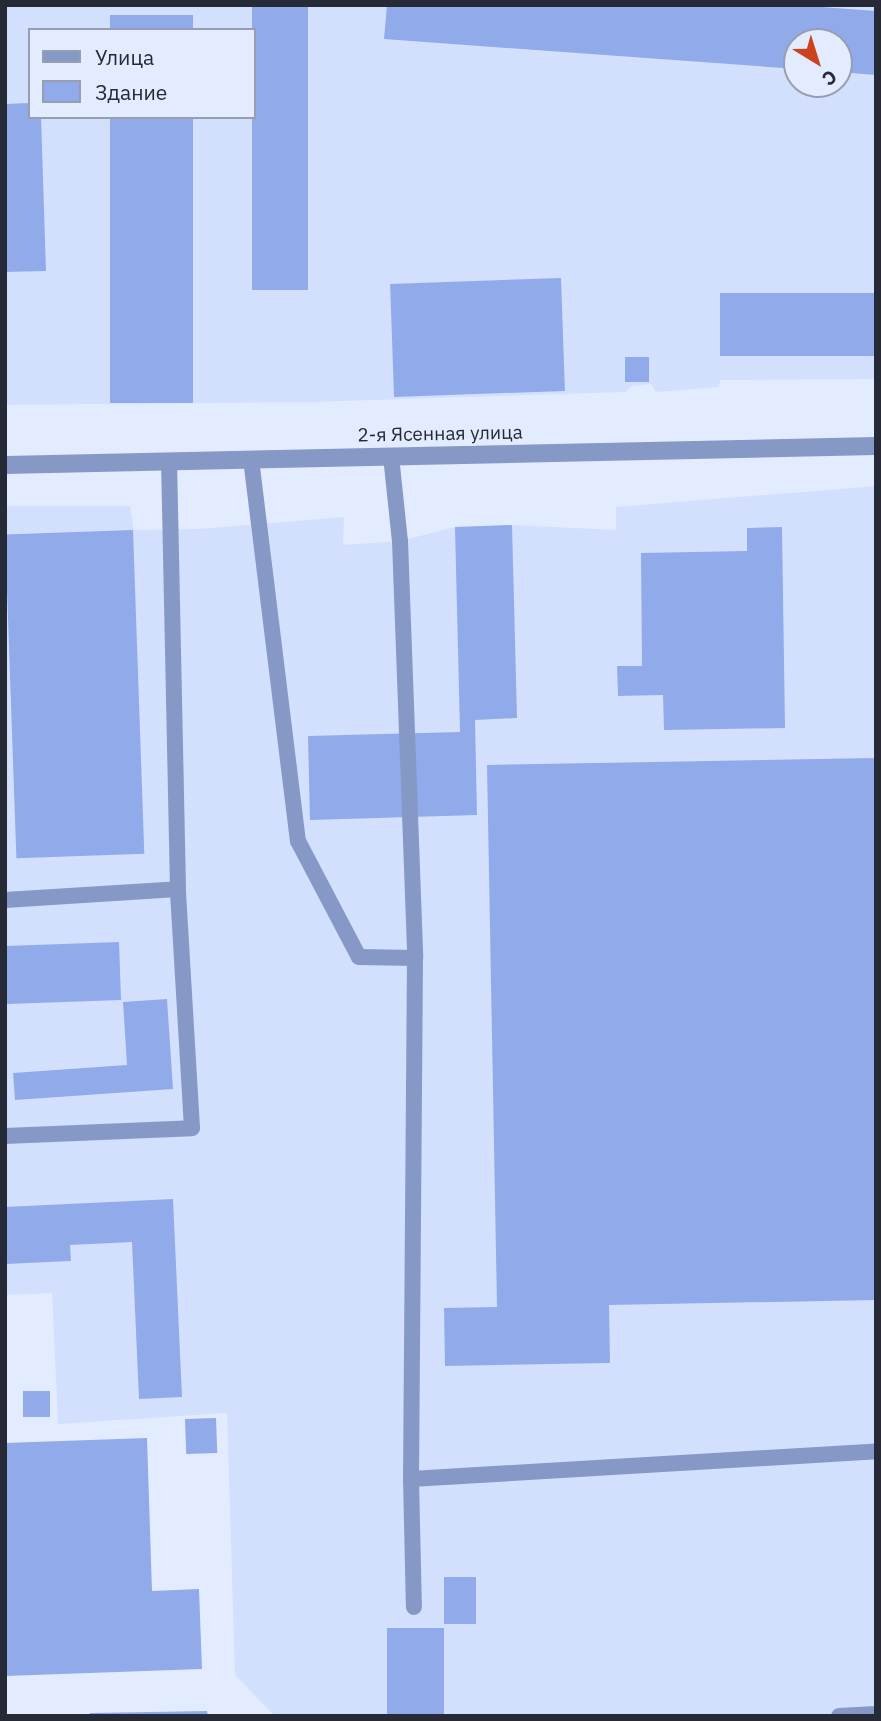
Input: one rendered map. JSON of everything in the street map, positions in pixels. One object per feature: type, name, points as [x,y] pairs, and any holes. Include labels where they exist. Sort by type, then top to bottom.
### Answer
[{"type":"street","name":"2-я Ясенная улица","points":[[5,465],[876,446]]},
{"type":"lane","points":[[391,456],[400,541],[415,958],[411,1479],[414,1607]]},
{"type":"lane","points":[[251,460],[298,841],[359,957],[415,958]]},
{"type":"lane","points":[[5,1136],[192,1128],[178,889],[169,461]]},
{"type":"lane","points":[[5,900],[178,889]]},
{"type":"lane","points":[[411,1479],[876,1451]]},
{"type":"lane","points":[[839,1716],[876,1714]]},
{"type":"shaded area","points":[[5,5],[876,5],[876,379],[721,380],[718,387],[656,392],[651,384],[632,386],[625,392],[311,402],[5,405]]},
{"type":"shaded area","points":[[876,486],[876,1716],[275,1716],[235,1675],[227,1413],[58,1424],[52,1293],[5,1295],[5,506],[130,506],[134,530],[199,529],[344,517],[343,545],[400,541],[455,527],[512,525],[616,530],[616,507]]},
{"type":"building","points":[[252,5],[308,5],[308,290],[252,290],[252,119],[256,119],[256,28],[252,28]]},
{"type":"building","points":[[387,5],[794,5],[876,11],[876,75],[853,73],[853,28],[783,28],[783,68],[384,39]]},
{"type":"building","points":[[110,15],[193,15],[193,28],[110,28]]},
{"type":"building","points":[[28,103],[28,119],[41,119],[46,271],[5,272],[5,104]]},
{"type":"building","points":[[110,119],[193,119],[193,403],[110,403]]},
{"type":"building","points":[[561,278],[565,391],[394,397],[390,284]]},
{"type":"building","points":[[720,293],[876,293],[876,356],[720,356]]},
{"type":"building","points":[[625,357],[649,357],[649,382],[625,382]]},
{"type":"building","points":[[512,525],[517,718],[475,720],[477,815],[310,820],[308,736],[460,732],[455,527]]},
{"type":"building","points":[[782,527],[785,728],[664,730],[663,695],[618,696],[617,666],[642,666],[641,553],[747,551],[747,528]]},
{"type":"building","points":[[133,530],[144,854],[16,858],[5,534]]},
{"type":"building","points":[[876,758],[876,1300],[609,1305],[610,1363],[445,1366],[444,1308],[497,1307],[487,765]]},
{"type":"building","points":[[119,942],[121,1000],[7,1004],[5,946]]},
{"type":"building","points":[[167,999],[173,1089],[15,1100],[13,1073],[127,1065],[123,1002]]},
{"type":"building","points":[[173,1199],[182,1397],[139,1399],[132,1242],[70,1245],[71,1261],[5,1264],[5,1207]]},
{"type":"building","points":[[23,1391],[50,1391],[50,1417],[23,1417]]},
{"type":"building","points":[[216,1418],[217,1453],[186,1454],[185,1419]]},
{"type":"building","points":[[147,1438],[152,1591],[199,1589],[202,1669],[5,1676],[5,1443]]},
{"type":"building","points":[[444,1577],[476,1577],[476,1624],[444,1624]]},
{"type":"building","points":[[387,1628],[444,1628],[444,1716],[387,1716]]},
{"type":"building","points":[[207,1711],[208,1716],[90,1716],[90,1713]]}]
